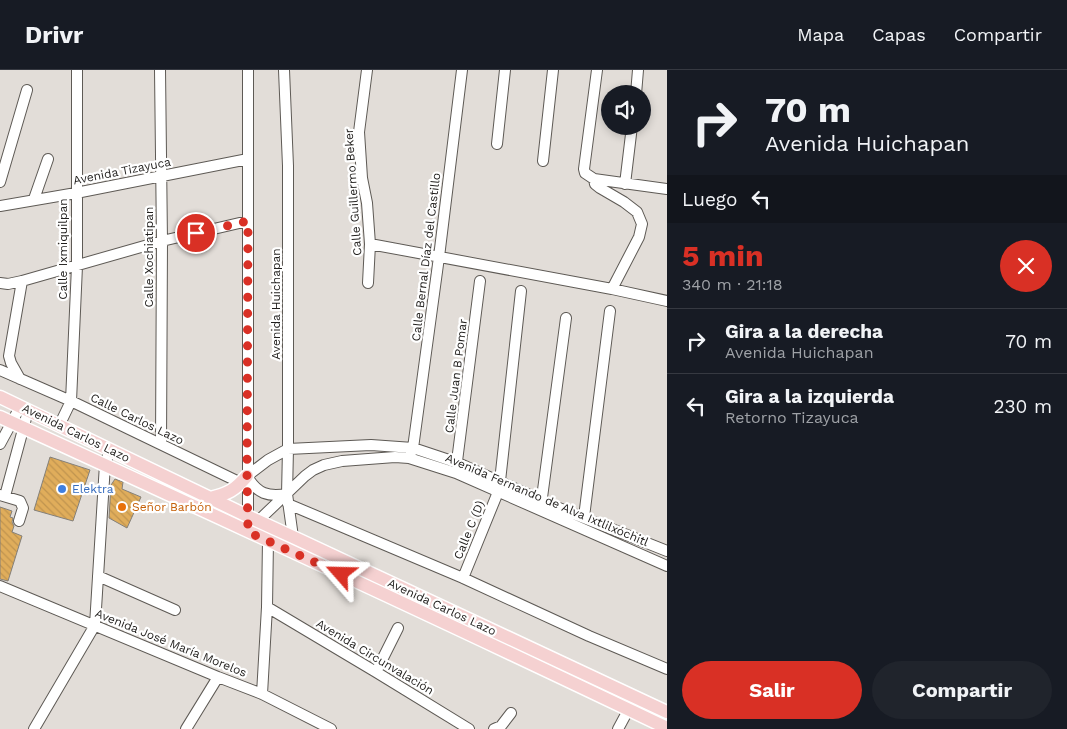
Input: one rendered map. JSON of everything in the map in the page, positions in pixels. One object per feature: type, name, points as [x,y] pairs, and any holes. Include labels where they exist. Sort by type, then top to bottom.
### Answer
[{"type":"main road","name":"Avenida Carlos Lazo","points":[[0,397],[24,409],[61,423],[110,450],[210,498],[250,521],[293,533],[667,712]]},
{"type":"main road","name":"Avenida Carlos Lazo","points":[[0,417],[233,524],[250,521]]},
{"type":"main road","points":[[210,498],[224,495],[245,483]]},
{"type":"main road","points":[[250,521],[268,540],[667,728]]},
{"type":"street","name":"Calle Ixmiquilpan","points":[[61,423],[71,402],[77,266],[77,70]]},
{"type":"street","name":"Calle Xochiatipan","points":[[160,70],[162,241],[160,444]]},
{"type":"street","points":[[248,70],[245,483],[250,521]]},
{"type":"street","name":"Avenida Huichapan","points":[[284,70],[288,215],[288,503],[293,533]]},
{"type":"street","name":"Calle Guillermo Beker","points":[[367,70],[359,132],[362,178],[367,203],[370,244],[368,283]]},
{"type":"street","name":"Calle Bernal Díaz del Castillo","points":[[409,458],[439,257],[462,70]]},
{"type":"street","points":[[497,144],[505,70]]},
{"type":"street","points":[[543,162],[554,70]]},
{"type":"street","points":[[598,70],[585,173],[594,179],[667,189]]},
{"type":"street","points":[[637,85],[638,70]]},
{"type":"street","points":[[0,182],[27,90]]},
{"type":"street","points":[[625,184],[631,135]]},
{"type":"street","points":[[34,199],[48,159]]},
{"type":"street","name":"Avenida Tizayuca","points":[[0,206],[248,159]]},
{"type":"street","points":[[594,179],[595,184],[600,188],[637,212],[642,224],[639,236],[612,289]]},
{"type":"street","points":[[20,379],[9,356],[12,283],[162,241],[248,221]]},
{"type":"street","points":[[370,244],[667,301]]},
{"type":"street","name":"Calle Juan B Pomar","points":[[457,468],[480,281]]},
{"type":"street","points":[[499,487],[521,291]]},
{"type":"street","points":[[584,517],[610,311]]},
{"type":"street","points":[[541,505],[566,318]]},
{"type":"street","name":"Calle Carlos Lazo","points":[[0,370],[245,483],[250,482],[265,494],[274,496],[464,578],[551,619],[667,669]]},
{"type":"street","points":[[0,444],[12,423],[24,409]]},
{"type":"street","points":[[19,521],[23,508],[20,501],[3,495],[24,428],[24,409]]},
{"type":"street","name":"Avenida Fernando de Alva Ixtlilxóchitl","points":[[245,483],[268,460],[288,449],[371,445],[412,448],[541,505],[667,566]]},
{"type":"street","points":[[34,729],[95,626],[105,464],[110,450]]},
{"type":"street","name":"Avenida Fernando de Alva Ixtlilxóchitl","points":[[250,521],[288,503],[305,476],[313,470],[342,461],[409,458],[457,468]]},
{"type":"street","name":"Calle C (D)","points":[[464,578],[499,487]]},
{"type":"street","name":"Avenida Fernando de Alva Ixtlilxóchitl","points":[[541,505],[584,517],[667,551]]},
{"type":"street","points":[[262,694],[267,607],[268,540]]},
{"type":"street","points":[[98,576],[175,610]]},
{"type":"street","name":"Avenida José María Morelos","points":[[0,586],[262,694],[331,729]]},
{"type":"street","name":"Avenida Circunvalación","points":[[267,607],[469,729]]},
{"type":"street","points":[[376,672],[398,628]]},
{"type":"street","points":[[186,729],[218,677]]},
{"type":"street","points":[[618,729],[635,697]]},
{"type":"street","points":[[494,729],[501,726],[511,713]]},
{"type":"building","name":"Elektra","points":[[50,457],[90,470],[73,521],[34,510]]},
{"type":"building","name":"Señor Barbón","points":[[115,479],[123,482],[122,489],[141,497],[127,528],[109,518],[111,485]]},
{"type":"building","points":[[0,507],[12,511],[10,517],[13,518],[14,526],[12,532],[22,536],[8,581],[0,579]]},
{"type":"place","name":"Elektra","points":[[62,489]]},
{"type":"place","name":"Señor Barbón","points":[[122,507]]},
{"type":"route","points":[[196,233],[248,221],[248,532],[341,574]]}]
